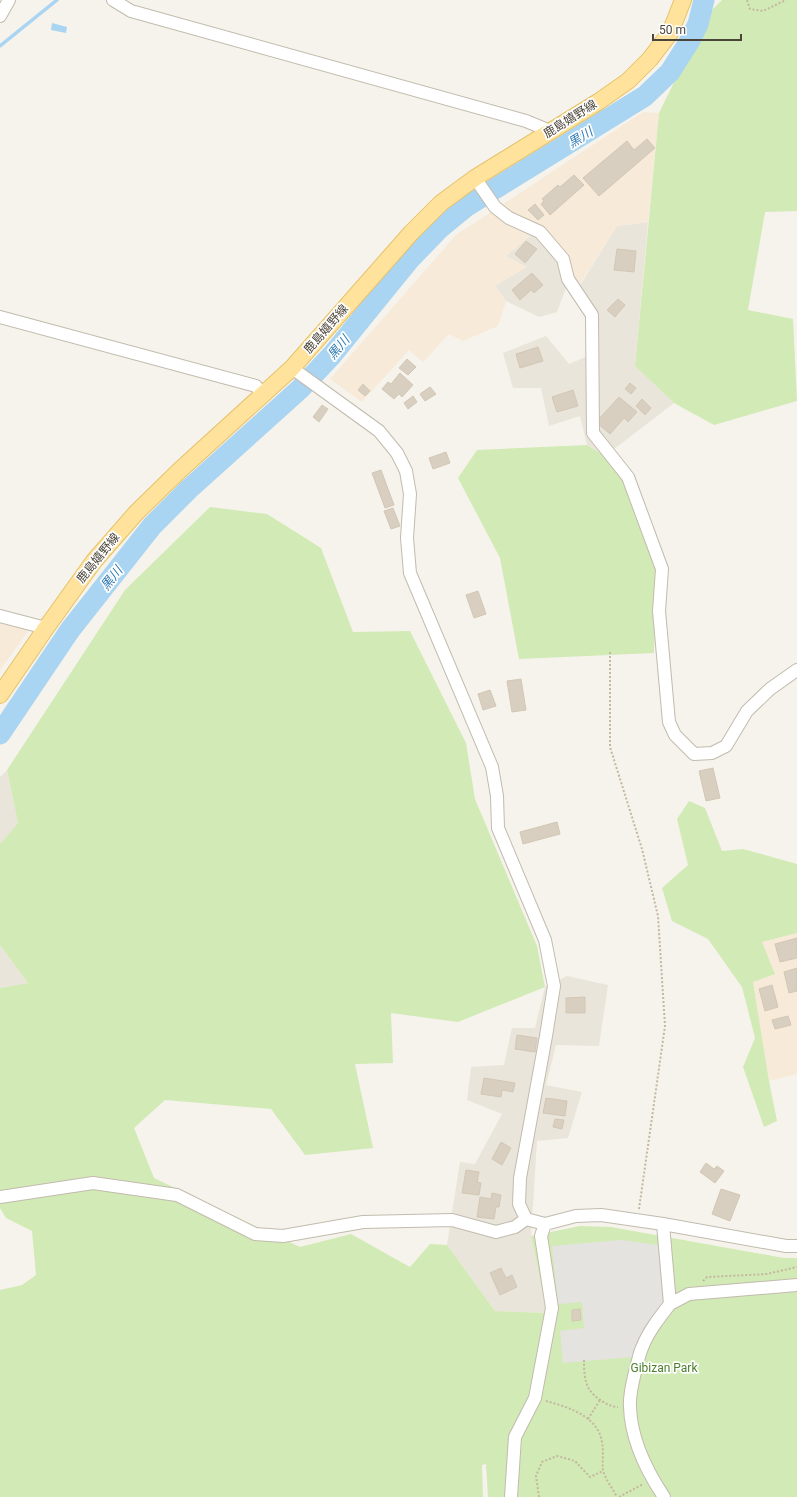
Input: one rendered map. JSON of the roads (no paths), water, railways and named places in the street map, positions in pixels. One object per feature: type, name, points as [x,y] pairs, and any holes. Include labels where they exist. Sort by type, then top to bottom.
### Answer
[{"type":"main road","name":"鹿島嬉野線","points":[[0,695],[94,561],[136,513],[180,470],[215,440],[262,394],[292,368],[411,232],[441,203],[475,178],[598,102],[633,75],[650,59],[670,33],[683,0]]},
{"type":"street","points":[[0,16],[9,0]]},
{"type":"street","points":[[113,0],[131,11],[518,119],[550,132]]},
{"type":"street","points":[[475,178],[495,207],[509,218],[540,232],[563,259],[568,279],[592,315],[593,433],[628,477],[662,569],[659,611],[669,722],[675,735],[694,754],[712,753],[726,746],[747,711],[770,689],[797,670]]},
{"type":"street","points":[[0,317],[256,386],[262,394]]},
{"type":"street","points":[[292,368],[379,431],[397,453],[406,471],[410,494],[407,538],[410,573],[492,767],[497,796],[498,828],[545,940],[554,986],[520,1178],[519,1204],[526,1219]]},
{"type":"street","points":[[0,616],[46,628]]},
{"type":"street","points":[[0,1197],[94,1183],[177,1195],[255,1234],[282,1236],[363,1222],[452,1220],[496,1232],[515,1227],[526,1219]]},
{"type":"street","points":[[526,1219],[545,1224],[576,1216],[601,1215],[663,1224],[786,1246],[797,1246]]},
{"type":"street","points":[[511,1497],[515,1437],[535,1398],[552,1308],[541,1236],[545,1224]]},
{"type":"street","points":[[663,1224],[670,1304]]},
{"type":"street","points":[[664,1497],[641,1458],[634,1434],[630,1407],[632,1387],[641,1348],[655,1323],[670,1304],[689,1294],[797,1285]]},
{"type":"water","points":[[52,23],[67,27],[66,33],[51,30]]},
{"type":"waterway","points":[[0,46],[57,0]]},
{"type":"waterway","name":"黒川","points":[[0,734],[70,630],[152,526],[189,489],[300,389],[332,355],[410,259],[439,229],[467,206],[645,96],[670,72],[689,42],[698,24],[704,0]]},
{"type":"park label","name":"Gibizan Park","points":[[664,1368]]}]
